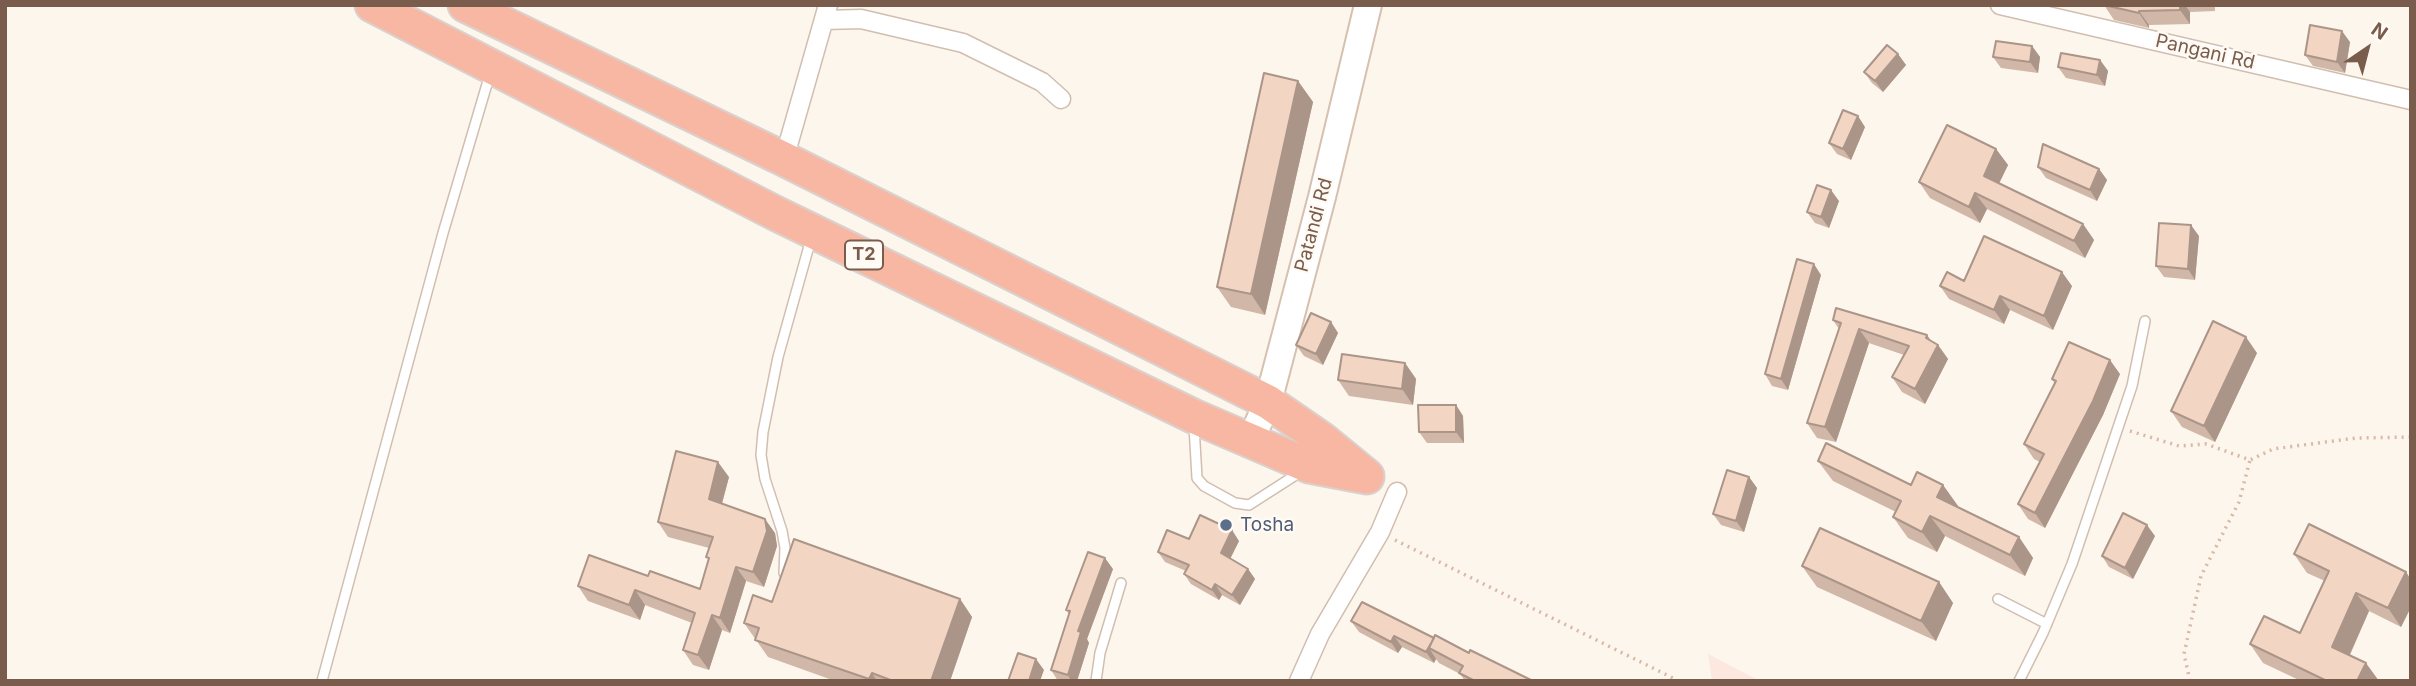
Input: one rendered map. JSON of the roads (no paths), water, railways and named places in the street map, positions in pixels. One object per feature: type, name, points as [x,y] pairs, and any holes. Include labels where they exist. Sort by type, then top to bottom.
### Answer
[{"type":"highway","name":"T2","points":[[389,9],[813,231],[1193,416],[1309,466],[1367,477],[1323,440],[1268,402],[784,159],[465,5]]},
{"type":"highway","points":[[504,71],[532,39]]},
{"type":"street","name":"Patandi Rd","points":[[1250,441],[1268,402],[1322,197],[1368,5]]},
{"type":"street","name":"Pangani Rd","points":[[2000,5],[2411,100]]},
{"type":"street","points":[[784,159],[826,13],[963,43],[1042,82],[1061,99]]},
{"type":"street","points":[[1298,681],[1320,634],[1380,532],[1397,492]]},
{"type":"lane","points":[[322,681],[443,233],[504,71]]},
{"type":"lane","points":[[782,586],[786,565],[785,548],[765,479],[761,455],[763,432],[778,357],[813,231]]},
{"type":"lane","points":[[2019,681],[2072,564],[2132,386],[2145,321]]},
{"type":"lane","points":[[1193,416],[1197,478],[1204,486],[1235,503],[1249,505],[1309,466]]},
{"type":"lane","points":[[1096,681],[1100,653],[1121,583]]},
{"type":"lane","points":[[1998,599],[2047,624]]},
{"type":"place","name":"Tosha","points":[[1226,525]]}]
